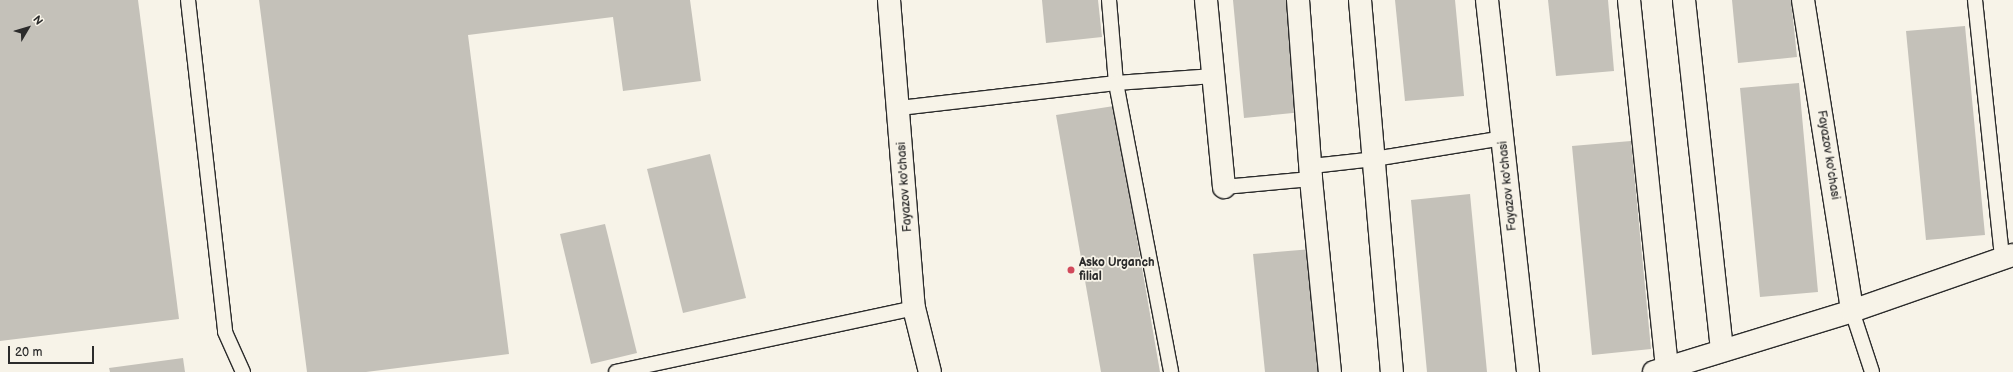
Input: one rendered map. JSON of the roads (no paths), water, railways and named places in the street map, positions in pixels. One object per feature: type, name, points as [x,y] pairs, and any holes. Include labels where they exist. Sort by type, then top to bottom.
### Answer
[{"type":"street","name":"Fayazov ko'chasi","points":[[889,0],[900,108],[914,308],[930,372]]},
{"type":"street","points":[[1206,0],[1224,187]]},
{"type":"street","points":[[1298,0],[1330,372]]},
{"type":"street","points":[[1360,0],[1392,372]]},
{"type":"street","name":"Fayazov ko'chasi","points":[[1487,0],[1504,138],[1528,372]]},
{"type":"street","points":[[1629,0],[1660,370],[1852,311],[2007,257]]},
{"type":"street","points":[[1684,0],[1722,350]]},
{"type":"street","name":"Fayazov ko'chasi","points":[[1803,0],[1852,311]]},
{"type":"lane","points":[[188,0],[225,332],[243,372]]},
{"type":"lane","points":[[1110,0],[1116,83],[1171,372]]},
{"type":"lane","points":[[1975,0],[2007,257]]},
{"type":"lane","points":[[900,108],[1116,83],[1214,76]]},
{"type":"lane","points":[[1224,187],[1312,172],[1374,159],[1504,138]]},
{"type":"lane","points":[[616,372],[914,308]]},
{"type":"lane","points":[[1852,311],[1872,372]]},
{"type":"place","name":"Asko Urganch filial","points":[[1071,270]]}]
